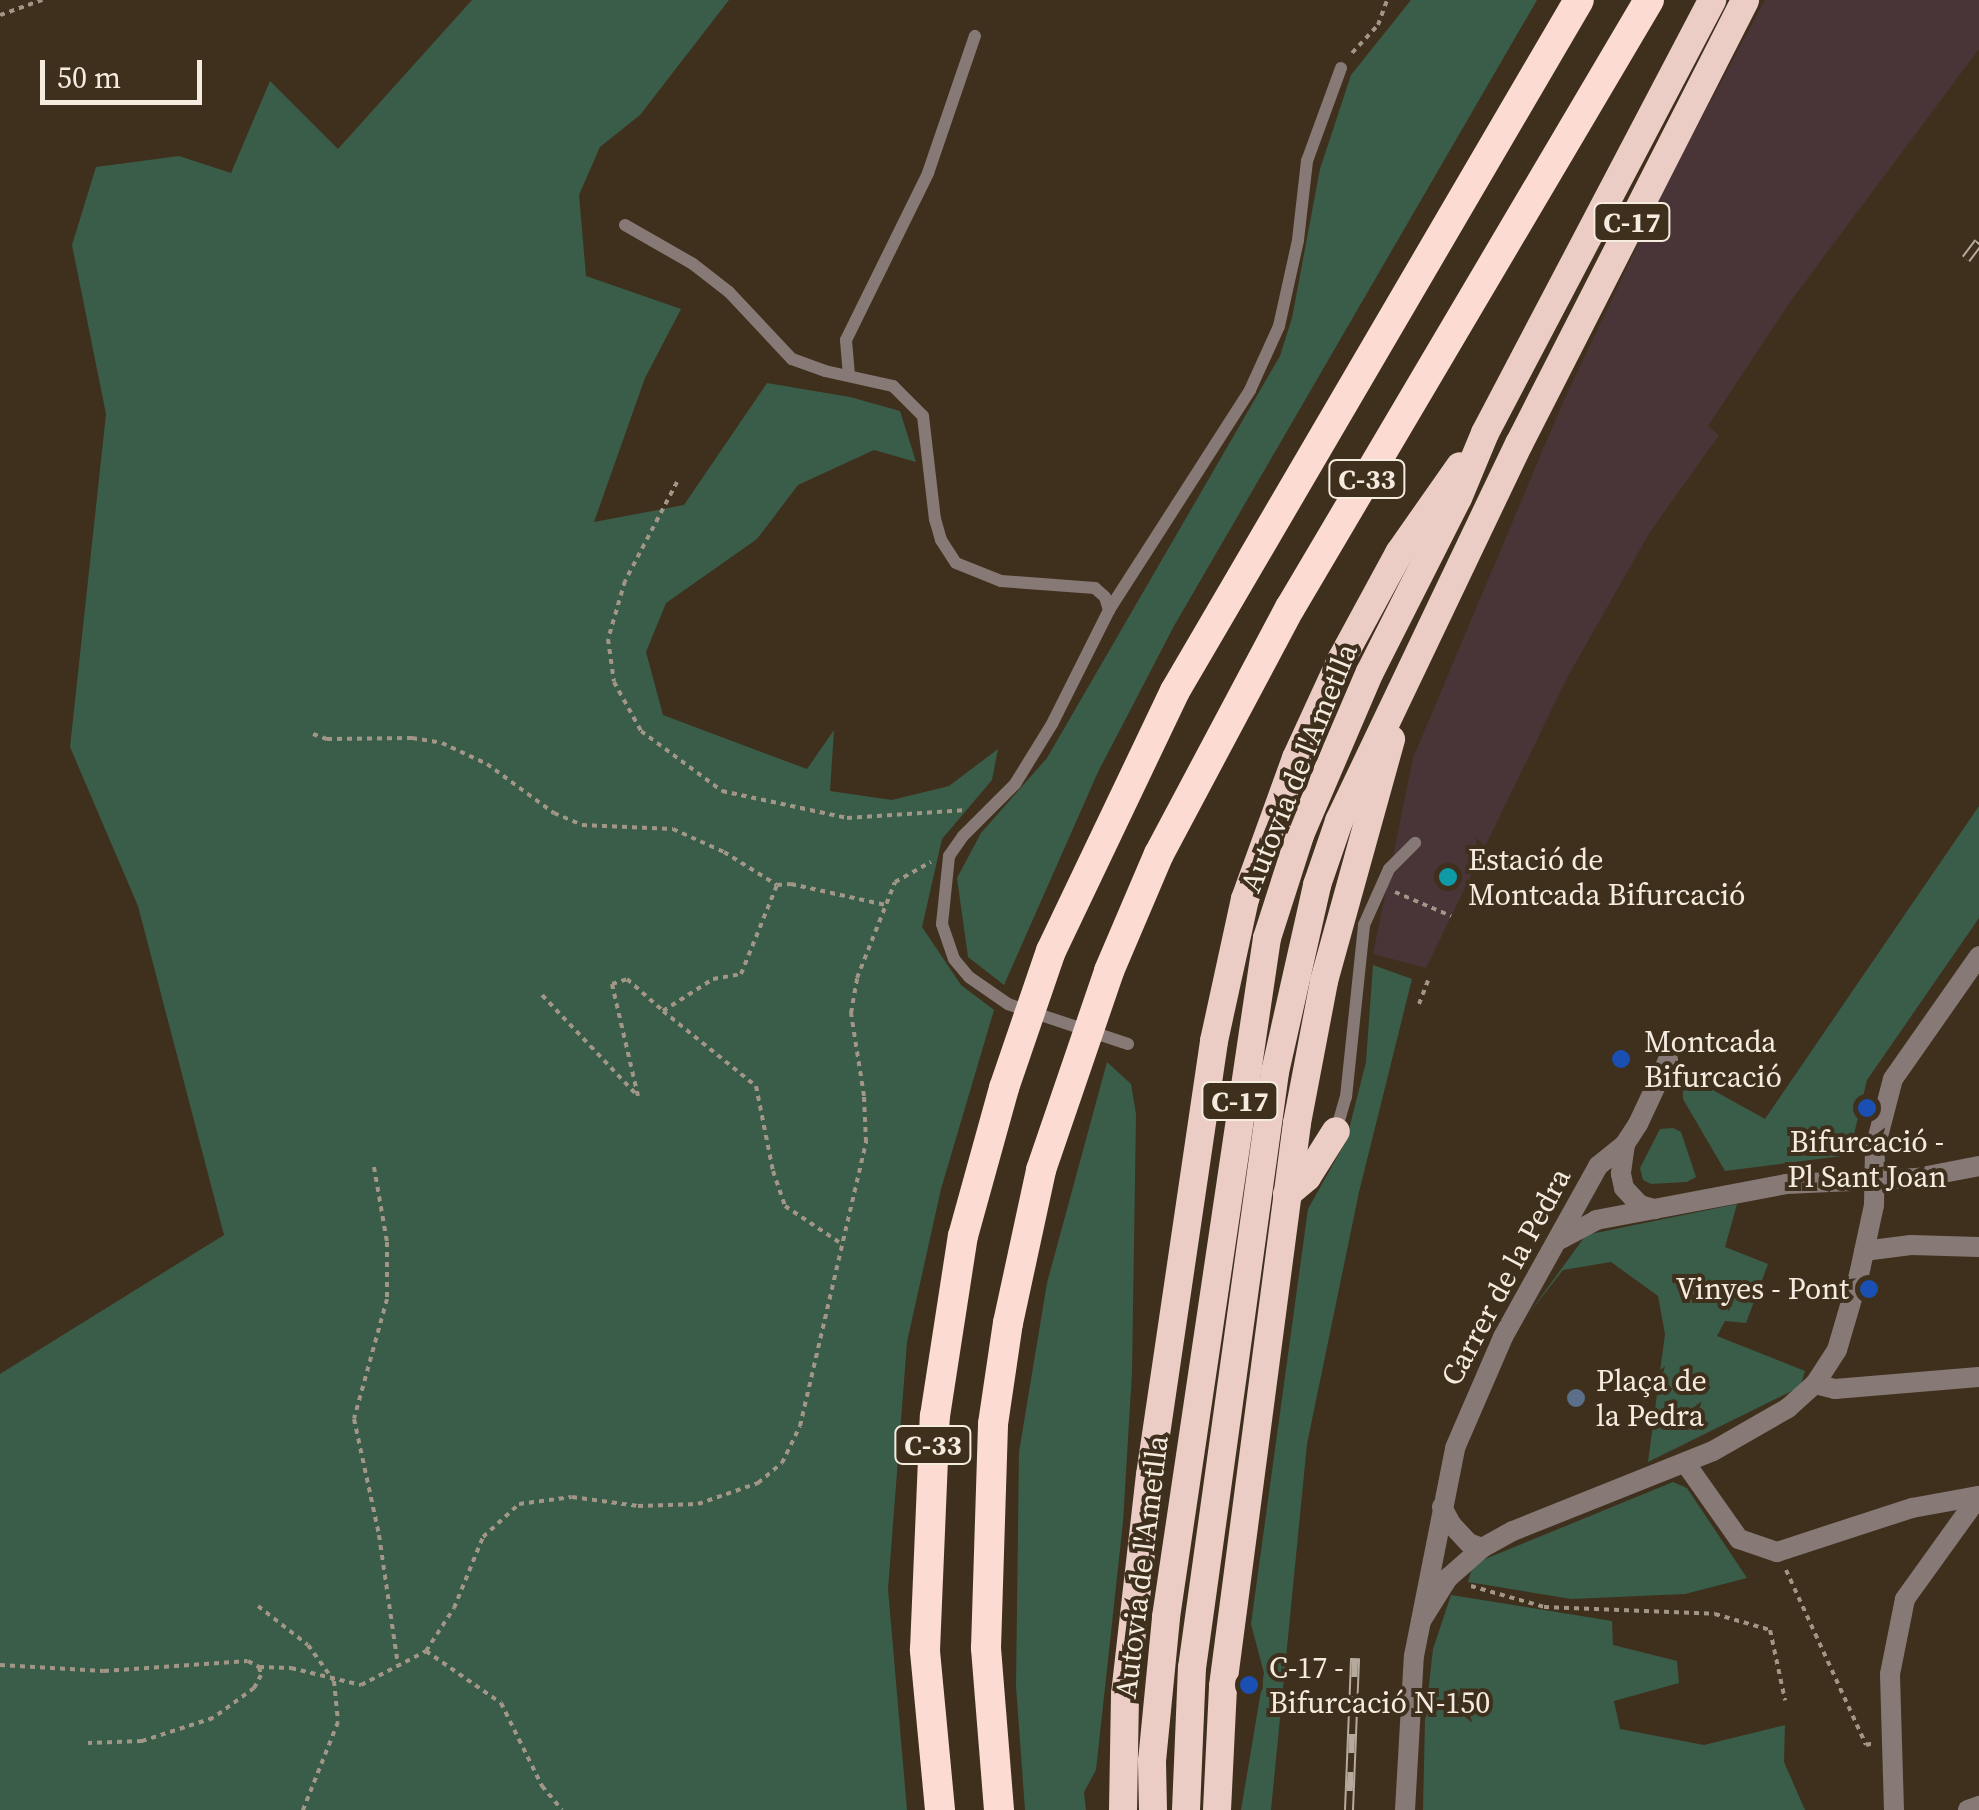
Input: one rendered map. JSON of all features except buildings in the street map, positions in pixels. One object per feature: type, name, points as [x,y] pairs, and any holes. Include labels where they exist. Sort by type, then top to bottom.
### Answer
[{"type":"highway","name":"C-33","points":[[940,1810],[925,1650],[935,1416],[963,1236],[1004,1088],[1051,951],[1176,691],[1579,0]]},
{"type":"highway","name":"C-33","points":[[998,1810],[986,1648],[993,1424],[1024,1246],[1062,1102],[1108,971],[1159,854],[1290,608],[1649,0]]},
{"type":"highway","name":"Autovia de l'Ametlla","points":[[1152,1810],[1152,1761],[1166,1617],[1267,938],[1335,748],[1458,498],[1484,433],[1712,0]]},
{"type":"highway","name":"Autovia de l'Ametlla","points":[[1186,1810],[1192,1668],[1275,1072],[1317,885],[1339,821],[1520,444],[1745,0]]},
{"type":"highway","points":[[1122,1810],[1125,1694],[1150,1475],[1214,1041],[1245,899],[1296,758],[1341,660],[1413,530],[1484,433]]},
{"type":"highway","points":[[1217,1810],[1223,1686],[1297,1124],[1324,981],[1391,752],[1392,712]]},
{"type":"highway","points":[[1297,1124],[1320,1134],[1336,1131]]},
{"type":"highway","points":[[1287,1194],[1307,1177],[1336,1131]]},
{"type":"street","points":[[1420,1622],[1448,1578],[1482,1548],[1513,1531],[1686,1464],[1758,1427],[1815,1384],[1836,1350],[1864,1251],[1875,1180],[1875,1148],[1894,1079],[1979,956]]},
{"type":"street","name":"Carrer de la Pedra","points":[[1654,1209],[1640,1205],[1624,1188],[1620,1174],[1625,1144],[1668,1060]]},
{"type":"street","name":"Carrer de la Pedra","points":[[1404,1810],[1407,1719],[1420,1622],[1455,1448],[1476,1393],[1598,1166],[1625,1144]]},
{"type":"street","points":[[1560,1240],[1596,1220],[1786,1184],[1875,1180],[1979,1166]]},
{"type":"street","points":[[1864,1251],[1910,1245],[1979,1247]]},
{"type":"street","points":[[1815,1384],[1835,1389],[1979,1378]]},
{"type":"street","points":[[1686,1464],[1740,1539],[1778,1552],[1912,1508],[1979,1496]]},
{"type":"street","points":[[1894,1810],[1890,1674],[1905,1600],[1979,1496]]},
{"type":"street","points":[[1442,1506],[1450,1524],[1470,1543],[1482,1548]]},
{"type":"street","points":[[1433,1555],[1448,1578]]},
{"type":"street","points":[[1968,1810],[1979,1806]]},
{"type":"lane","points":[[848,375],[846,340],[928,173],[975,36]]},
{"type":"lane","points":[[1128,1044],[1008,1004],[969,977],[954,959],[942,924],[949,856],[1015,784],[1052,724],[1109,610],[1250,390],[1279,326],[1298,240],[1307,161],[1342,68]]},
{"type":"lane","points":[[624,225],[693,264],[729,292],[792,359],[893,386],[924,416],[935,518],[941,540],[956,563],[1000,581],[1095,588],[1105,597],[1109,610]]},
{"type":"lane","points":[[1336,1131],[1346,1097],[1362,937],[1379,885],[1415,843]]},
{"type":"path","points":[[0,15],[42,0]]},
{"type":"path","points":[[1342,68],[1378,26],[1387,0]]},
{"type":"path","points":[[677,482],[625,581],[608,639],[614,682],[642,731],[722,792],[846,818],[990,809]]},
{"type":"path","points":[[314,734],[336,739],[412,738],[454,747],[524,787],[563,818],[597,827],[673,829],[724,852],[777,886],[791,884],[886,905]]},
{"type":"path","points":[[0,1665],[104,1671],[254,1662],[260,1667],[302,1670],[361,1685],[426,1651],[454,1608],[484,1537],[519,1504],[572,1497],[638,1506],[698,1504],[745,1489],[782,1463],[800,1426],[866,1142],[853,997],[895,882],[949,856]]},
{"type":"path","points":[[1379,885],[1450,916]]},
{"type":"path","points":[[663,1011],[713,979],[741,974],[777,886]]},
{"type":"path","points":[[1418,1004],[1429,978]]},
{"type":"path","points":[[542,995],[638,1096],[612,984],[627,979],[756,1086],[772,1171],[785,1206],[840,1242]]},
{"type":"path","points":[[374,1168],[387,1242],[387,1298],[354,1419],[379,1534],[398,1666]]},
{"type":"path","points":[[1778,1552],[1866,1745],[1889,1738]]},
{"type":"path","points":[[1448,1578],[1505,1599],[1544,1607],[1716,1614],[1770,1630],[1785,1700]]},
{"type":"path","points":[[258,1606],[308,1645],[334,1681],[338,1722],[304,1810]]},
{"type":"path","points":[[426,1651],[501,1702],[542,1786],[562,1810]]},
{"type":"path","points":[[88,1742],[142,1741],[212,1718],[254,1688],[261,1675],[260,1667]]},
{"type":"shaded area","points":[[1765,0],[1979,0],[1979,49],[1790,302],[1708,426],[1719,435],[1650,532],[1568,676],[1426,968],[1373,954],[1413,758],[1563,402],[1671,175]]},
{"type":"green space","points":[[472,0],[729,0],[640,115],[600,147],[579,195],[586,276],[681,309],[645,378],[594,522],[684,505],[767,383],[850,397],[900,411],[916,462],[874,450],[798,485],[757,539],[666,603],[646,652],[663,715],[807,769],[834,730],[830,791],[892,800],[949,786],[998,749],[992,780],[942,839],[922,927],[961,985],[994,1010],[941,1189],[907,1342],[888,1589],[907,1810],[0,1810],[0,1374],[224,1235],[138,906],[70,747],[106,414],[72,245],[96,167],[179,156],[231,173],[270,81],[338,149]]},
{"type":"green space","points":[[1411,0],[1537,0],[1174,626],[1098,772],[1004,985],[968,957],[957,878],[981,833],[1047,758],[1280,356],[1292,318],[1320,169],[1351,75]]},
{"type":"green space","points":[[1979,806],[1979,918],[1867,1080],[1849,1155],[1725,1171],[1683,1099],[1683,1091],[1702,1084],[1765,1119]]},
{"type":"green space","points":[[1373,965],[1412,979],[1359,1192],[1307,1444],[1271,1810],[1241,1810],[1264,1673],[1251,1624],[1308,1209],[1346,1141],[1366,1062]]},
{"type":"green space","points":[[1107,1062],[1131,1084],[1136,1114],[1132,1372],[1123,1522],[1096,1770],[1084,1792],[1086,1810],[1025,1810],[1016,1686],[1019,1452],[1047,1283]]},
{"type":"green space","points":[[1660,1129],[1681,1132],[1696,1177],[1687,1182],[1651,1184],[1643,1180],[1640,1168]]},
{"type":"green space","points":[[1737,1204],[1725,1247],[1768,1264],[1746,1323],[1725,1321],[1717,1336],[1805,1371],[1800,1387],[1648,1462],[1665,1334],[1658,1296],[1611,1262],[1563,1270],[1527,1316],[1586,1235]]},
{"type":"green space","points":[[1673,1482],[1687,1488],[1747,1578],[1685,1594],[1571,1599],[1468,1582],[1473,1564]]},
{"type":"green space","points":[[1451,1595],[1612,1621],[1613,1645],[1677,1661],[1679,1683],[1614,1701],[1620,1729],[1704,1745],[1785,1725],[1784,1762],[1805,1810],[1423,1810],[1425,1720],[1433,1649]]},
{"type":"railway","points":[[1966,259],[1979,242]]},
{"type":"railway","points":[[1349,1810],[1355,1658]]},
{"type":"place","name":"Estació de Montcada Bifurcació","points":[[1448,877]]},
{"type":"place","name":"Montcada Bifurcació","points":[[1621,1059]]},
{"type":"place","name":"Bifurcació - Pl Sant Joan","points":[[1867,1108]]},
{"type":"place","name":"Vinyes - Pont","points":[[1869,1289]]},
{"type":"place","name":"Plaça de la Pedra","points":[[1576,1398]]},
{"type":"place","name":"C-17 - Bifurcació N-150","points":[[1249,1685]]}]
